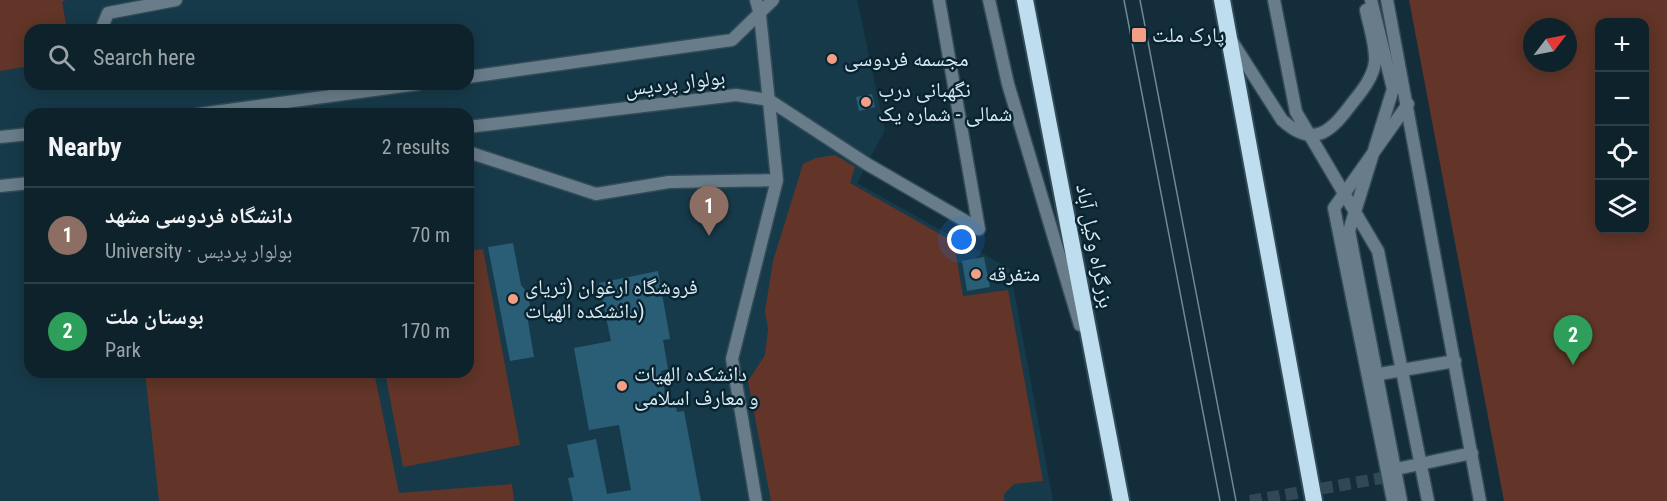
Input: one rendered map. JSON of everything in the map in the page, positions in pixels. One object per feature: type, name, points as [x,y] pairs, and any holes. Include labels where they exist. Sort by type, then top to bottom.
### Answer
[{"type":"highway","name":"بزرگراه وکیل آباد","points":[[1025,0],[1120,501]]},
{"type":"highway","points":[[1222,0],[1314,501]]},
{"type":"street","points":[[103,24],[108,13],[176,0]]},
{"type":"street","points":[[756,0],[760,15],[777,180],[732,359],[756,501]]},
{"type":"street","name":"بولوار پردیس","points":[[474,76],[732,40],[773,0]]},
{"type":"street","name":"بولوار پردیس","points":[[474,126],[736,95],[769,100],[867,164],[980,229],[939,0]]},
{"type":"street","points":[[989,0],[1008,84],[1099,386]]},
{"type":"street","points":[[1274,0],[1296,112],[1378,251],[1428,501]]},
{"type":"street","points":[[1229,36],[1282,120],[1291,128],[1302,132],[1324,132],[1334,128],[1366,86],[1375,61],[1364,0]]},
{"type":"street","points":[[1371,0],[1393,89],[1349,231],[1401,501]]},
{"type":"street","points":[[1387,0],[1480,501]]},
{"type":"street","points":[[243,108],[374,90]]},
{"type":"street","points":[[1393,501],[1334,208],[1408,104]]},
{"type":"street","points":[[0,137],[24,135]]},
{"type":"street","points":[[474,154],[596,194],[669,182],[777,180]]},
{"type":"street","points":[[0,186],[24,184]]},
{"type":"street","points":[[1368,376],[1455,361]]},
{"type":"street","points":[[1387,471],[1472,453]]},
{"type":"shaded area","points":[[0,0],[857,0],[885,130],[857,183],[1010,269],[1053,501],[0,501]]},
{"type":"shaded area","points":[[0,0],[66,0],[62,2],[66,24],[24,24],[24,67],[0,71]]},
{"type":"shaded area","points":[[1409,0],[1667,0],[1667,501],[1504,501]]},
{"type":"shaded area","points":[[835,155],[855,167],[850,183],[954,242],[963,296],[1008,290],[1043,481],[1014,484],[1004,494],[1004,501],[771,501],[748,381],[765,355],[768,329],[765,311],[773,261],[803,164],[816,158]]},
{"type":"shaded area","points":[[483,249],[520,445],[403,467],[386,378],[474,378],[474,250]]},
{"type":"shaded area","points":[[146,378],[375,378],[399,493],[512,484],[514,501],[159,501]]},
{"type":"building","name":"نگهبانی درب شمالی - شماره یک","points":[[872,94],[875,107],[859,111],[856,97]]},
{"type":"building","name":"فروشگاه ارغوان (تریای دانشکده الهیات)","points":[[513,243],[521,285],[527,292],[530,305],[526,309],[534,357],[510,361],[488,247]]},
{"type":"building","name":"متفرقه","points":[[984,257],[990,287],[967,291],[962,261]]},
{"type":"building","name":"دانشکده الهیات و معارف اسلامی","points":[[658,271],[670,339],[663,340],[668,369],[661,371],[667,402],[675,400],[677,412],[684,411],[701,501],[573,501],[568,478],[574,477],[567,445],[596,439],[607,494],[631,490],[619,425],[589,430],[574,348],[611,341],[599,283]]},
{"type":"tunnel","points":[[1250,501],[1382,478]]},
{"type":"tram line","points":[[1124,0],[1220,501]]},
{"type":"tram line","points":[[1140,0],[1236,501]]},
{"type":"place","name":"پارک ملت","points":[[1139,35]]},
{"type":"place","name":"مجسمه فردوسی","points":[[832,59]]},
{"type":"place","name":"نگهبانی درب شمالی - شماره یک","points":[[866,102]]},
{"type":"place","name":"دانشگاه فردوسی مشهد","points":[[709,236]]},
{"type":"place","name":"متفرقه","points":[[976,274]]},
{"type":"place","name":"فروشگاه ارغوان (تریای دانشکده الهیات)","points":[[513,299]]},
{"type":"place","name":"بوستان ملت","points":[[1573,365]]},
{"type":"place","name":"دانشکده الهیات و معارف اسلامی","points":[[622,386]]}]
